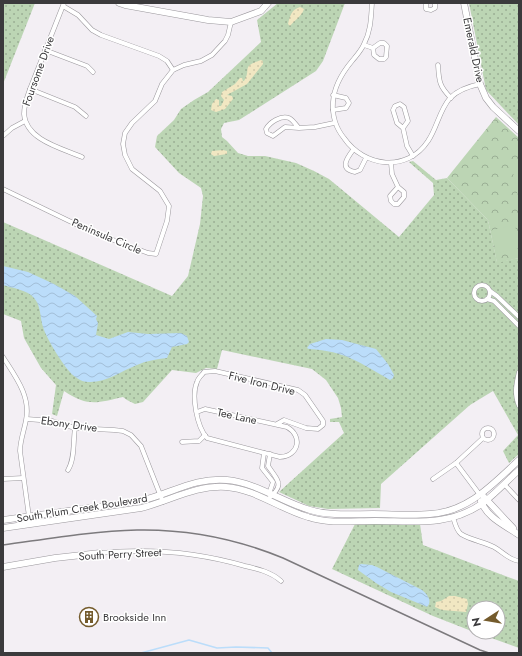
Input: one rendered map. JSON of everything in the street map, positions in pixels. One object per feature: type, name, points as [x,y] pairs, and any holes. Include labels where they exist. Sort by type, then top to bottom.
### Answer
[{"type":"street","points":[[119,3],[125,6],[201,19],[231,22],[261,11],[268,3]]},
{"type":"street","points":[[372,3],[370,27],[364,45],[343,72],[336,86],[334,95],[334,122],[339,132],[353,150],[374,161],[391,163],[413,156],[428,142],[441,113],[451,98],[460,91],[480,84]]},
{"type":"street","points":[[426,3],[426,9],[431,10],[435,8],[435,3]]},
{"type":"street","name":"Emerald Drive","points":[[464,3],[480,84],[486,98],[493,107],[519,131]]},
{"type":"street","points":[[63,4],[78,15],[92,30],[101,35],[159,56],[167,62],[173,70],[184,65],[201,61],[212,55],[225,41],[231,22]]},
{"type":"street","name":"Foursome Drive","points":[[63,4],[30,89],[25,103],[24,113],[26,122],[35,135],[44,141],[82,157]]},
{"type":"street","points":[[364,45],[373,48]]},
{"type":"street","points":[[45,50],[87,66],[93,72]]},
{"type":"street","points":[[438,66],[439,83],[451,98]]},
{"type":"street","name":"Peninsula Circle","points":[[3,189],[92,232],[148,253],[156,254],[168,221],[169,206],[160,191],[132,169],[125,155],[123,144],[125,133],[132,123],[155,101],[166,77],[173,70]]},
{"type":"street","points":[[30,89],[75,107],[86,116]]},
{"type":"street","points":[[333,110],[346,108],[349,103],[346,98],[334,95]]},
{"type":"street","points":[[403,128],[408,121],[404,107],[400,104],[395,106],[393,110],[397,123],[403,128],[407,146],[413,156]]},
{"type":"street","points":[[299,128],[292,119],[285,117],[268,125],[266,129],[267,133],[273,136],[285,127],[299,128],[315,127],[334,122]]},
{"type":"street","points":[[3,136],[12,128],[26,122]]},
{"type":"street","points":[[353,150],[346,161],[346,166],[349,169],[355,172],[360,170],[366,158]]},
{"type":"street","points":[[391,163],[393,178],[398,187]]},
{"type":"street","points":[[519,316],[486,286],[477,286],[474,291],[474,295],[477,300],[483,301],[487,299],[494,301],[519,326]]},
{"type":"street","points":[[487,299],[490,291]]},
{"type":"street","points":[[4,359],[25,396],[27,419],[20,445],[30,524]]},
{"type":"street","name":"Five Iron Drive","points":[[197,412],[194,392],[197,381],[204,372],[215,371],[298,390],[305,395],[323,421],[323,425],[318,429],[306,428],[284,420],[277,424]]},
{"type":"street","points":[[519,372],[516,384],[516,395],[519,406]]},
{"type":"street","points":[[516,395],[519,391]]},
{"type":"street","name":"Tee Lane","points":[[197,412],[205,409],[277,424]]},
{"type":"street","points":[[197,412],[200,427],[207,438],[280,457],[286,456],[294,452],[297,445],[297,438],[293,430],[277,424]]},
{"type":"street","name":"Ebony Drive","points":[[27,419],[52,420],[75,428],[123,431],[131,435],[141,446],[163,502]]},
{"type":"street","points":[[68,470],[73,463],[73,441],[75,428]]},
{"type":"street","points":[[182,442],[200,441],[205,435]]},
{"type":"street","points":[[433,479],[456,463],[483,438]]},
{"type":"street","points":[[264,453],[262,468],[273,482],[271,494]]},
{"type":"street","points":[[267,500],[279,484],[278,478],[268,466],[270,454]]},
{"type":"street","name":"South Plum Creek Boulevard","points":[[3,520],[135,502],[196,482],[220,480],[241,482],[306,509],[322,513],[426,514],[458,508],[480,495],[519,460]]},
{"type":"street","points":[[456,463],[480,495],[494,519],[519,534]]},
{"type":"street","name":"South Plum Creek Boulevard","points":[[3,528],[131,510],[163,502],[192,490],[220,487],[243,491],[309,518],[329,521],[431,522],[468,512],[484,501],[519,470]]},
{"type":"street","points":[[3,480],[23,478]]},
{"type":"street","points":[[504,484],[519,500]]},
{"type":"street","points":[[453,517],[458,530],[462,534],[494,547],[515,560],[519,560]]},
{"type":"street","name":"South Perry Street","points":[[3,567],[55,558],[100,553],[150,551],[199,555],[252,567],[271,574],[281,581]]},
{"type":"green space","points":[[3,3],[35,3],[3,84]]},
{"type":"green space","points":[[278,3],[345,3],[323,61],[316,71],[239,120],[224,123],[221,129],[222,137],[238,153],[248,156],[265,156],[296,163],[329,179],[399,237],[434,195],[433,183],[409,162],[413,161],[436,180],[447,178],[488,220],[497,262],[519,258],[519,454],[509,463],[503,451],[518,435],[493,391],[470,405],[381,484],[380,508],[328,509],[309,506],[279,492],[344,433],[339,422],[330,422],[330,419],[342,417],[338,398],[326,380],[312,369],[222,350],[217,369],[206,368],[196,373],[172,370],[143,402],[135,404],[123,397],[99,402],[86,402],[64,391],[57,416],[52,414],[56,385],[41,368],[24,338],[21,321],[3,314],[3,222],[172,296],[188,276],[200,224],[203,196],[201,188],[179,173],[155,147],[157,136],[174,120],[181,109],[208,92],[261,42],[257,20]]},
{"type":"green space","points":[[469,3],[519,3],[519,125],[486,90]]},
{"type":"green space","points":[[496,117],[519,138],[519,258],[497,263],[488,220],[447,178]]},
{"type":"green space","points":[[519,171],[519,202],[513,172]]},
{"type":"green space","points":[[515,225],[519,248],[496,253],[492,230]]},
{"type":"green space","points":[[355,524],[420,524],[423,545],[519,581],[519,648],[497,640],[506,640],[506,600],[466,600],[466,629],[433,616],[332,569]]},
{"type":"sand","points":[[300,7],[304,9],[303,11],[290,26],[288,24],[291,14]]},
{"type":"sand","points":[[261,60],[263,61],[263,64],[247,84],[227,95],[232,96],[233,99],[225,109],[216,112],[211,110],[212,104],[216,99],[219,100],[219,106],[221,106],[224,100],[221,96],[222,92],[235,84],[240,78],[244,81],[249,67],[255,62]]},
{"type":"sand","points":[[212,151],[227,151],[227,154],[214,156],[211,154]]},
{"type":"sand","points":[[449,596],[467,599],[466,612],[442,610],[435,607],[436,602]]},
{"type":"water","points":[[3,266],[28,272],[75,296],[97,316],[96,319],[98,323],[96,335],[109,339],[128,332],[148,334],[181,333],[187,336],[189,342],[187,344],[172,347],[167,358],[144,362],[101,381],[82,381],[70,372],[52,345],[45,332],[39,308],[34,298],[24,291],[3,285]]},
{"type":"water","points":[[326,339],[342,340],[376,349],[388,364],[394,375],[393,378],[390,380],[361,363],[343,355],[307,348],[310,344]]},
{"type":"water","points":[[361,564],[377,567],[422,590],[429,598],[429,605],[427,607],[391,592],[376,583],[358,570],[359,565]]},
{"type":"waterway","points":[[141,653],[189,640],[217,648],[268,648],[272,653]]},
{"type":"railway","points":[[3,545],[86,534],[137,530],[174,531],[212,536],[248,545],[283,558],[489,653]]},
{"type":"place","name":"Brookside Inn","points":[[89,617]]}]
